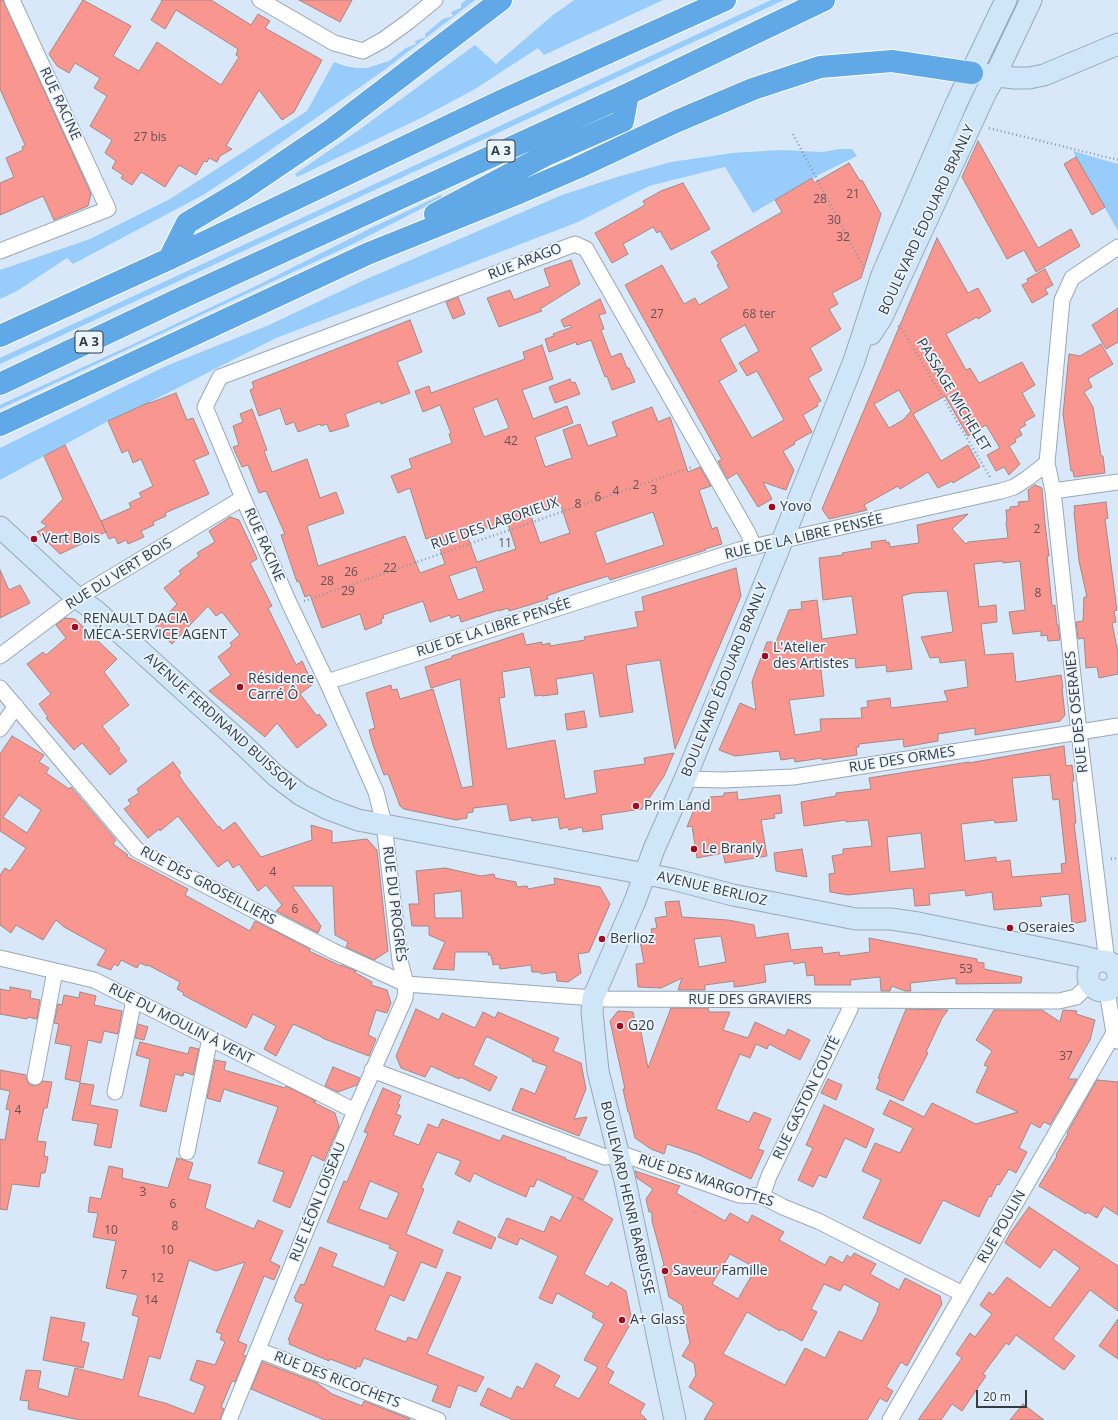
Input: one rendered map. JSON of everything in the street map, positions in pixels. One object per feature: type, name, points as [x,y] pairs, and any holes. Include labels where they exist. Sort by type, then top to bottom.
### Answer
[{"type":"highway","points":[[169,259],[187,223],[244,189],[331,130],[501,0]]},
{"type":"highway","points":[[0,336],[169,259],[501,101],[725,0]]},
{"type":"highway","name":"A 3","points":[[0,384],[185,296],[628,94],[824,0]]},
{"type":"highway","points":[[0,425],[367,254],[534,187],[675,122],[746,92],[820,67],[892,62],[972,73]]},
{"type":"highway","points":[[367,254],[384,242],[544,156],[623,122],[628,94]]},
{"type":"main road","name":"BOULEVARD ÉDOUARD BRANLY","points":[[593,998],[635,901],[654,849],[685,779],[854,361],[882,275],[956,104],[1006,0]]},
{"type":"main road","name":"BOULEVARD ÉDOUARD BRANLY","points":[[854,361],[882,317],[986,92],[1031,0]]},
{"type":"main road","points":[[972,73],[1029,78],[1044,75],[1118,44]]},
{"type":"main road","name":"AVENUE FERDINAND BUISSON","points":[[5,532],[77,598],[102,616],[276,776],[301,795],[328,809],[358,820],[384,824]]},
{"type":"main road","name":"AVENUE BERLIOZ","points":[[384,824],[672,879],[733,895],[856,919],[891,919],[1040,948],[1106,975]]},
{"type":"main road","name":"BOULEVARD HENRI BARBUSSE","points":[[593,998],[592,1012],[598,1071],[625,1181],[675,1420]]},
{"type":"street","name":"RUE RACINE","points":[[0,251],[108,209],[12,0]]},
{"type":"street","points":[[260,0],[334,43],[362,51],[383,40],[435,0]]},
{"type":"street","name":"RUE ARAGO","points":[[205,407],[220,377],[575,244],[586,249],[706,462],[748,533],[754,547]]},
{"type":"street","points":[[1046,463],[1062,300],[1072,278],[1118,247]]},
{"type":"street","name":"RUE RACINE","points":[[205,407],[290,605],[327,682]]},
{"type":"street","name":"RUE DE LA LIBRE PENSÉE","points":[[327,682],[739,550],[1001,491],[1028,478],[1046,463]]},
{"type":"street","name":"RUE DES OSERAIES","points":[[1046,463],[1053,491],[1106,975],[1116,1039]]},
{"type":"street","points":[[1053,491],[1118,482]]},
{"type":"street","name":"RUE DU VERT BOIS","points":[[0,656],[77,598],[243,498]]},
{"type":"street","name":"RUE DU PROGRÈS","points":[[327,682],[376,792],[384,824],[400,961],[406,984]]},
{"type":"street","name":"RUE DES GROSEILLIERS","points":[[0,688],[137,850],[333,951],[406,984]]},
{"type":"street","points":[[0,729],[16,706]]},
{"type":"street","name":"RUE DES ORMES","points":[[685,779],[723,780],[793,777],[1118,726]]},
{"type":"street","name":"RUE DU MOULIN À VENT","points":[[0,958],[94,980],[355,1111]]},
{"type":"street","points":[[35,1077],[55,971]]},
{"type":"street","name":"RUE DES GRAVIERS","points":[[406,984],[593,998],[647,1000],[1059,1001],[1076,997],[1106,975]]},
{"type":"street","name":"RUE LÉON LOISEAU","points":[[228,1420],[372,1070],[405,998],[406,984]]},
{"type":"street","points":[[115,1092],[134,1000]]},
{"type":"street","name":"RUE GASTON COUTÉ","points":[[762,1196],[769,1176],[850,1009],[850,1001]]},
{"type":"street","points":[[187,1152],[210,1038]]},
{"type":"street","name":"RUE POULIN","points":[[890,1420],[963,1294],[1116,1039]]},
{"type":"street","name":"RUE DES MARGOTTES","points":[[372,1070],[605,1157],[619,1155],[628,1156],[739,1195],[762,1196],[783,1207],[818,1221],[963,1294]]},
{"type":"street","name":"RUE DES RICOCHETS","points":[[258,1350],[438,1420]]},
{"type":"path","points":[[972,122],[994,129],[1118,160]]},
{"type":"path","points":[[793,134],[864,268],[882,275]]},
{"type":"path","name":"PASSAGE MICHELET","points":[[882,317],[902,329],[990,476],[1001,491]]},
{"type":"path","name":"RUE DES LABORIEUX","points":[[290,605],[706,462]]},
{"type":"shaded area","points":[[466,0],[475,0],[383,71],[256,160],[203,195],[73,264],[67,258],[17,291],[0,299],[0,270],[90,239],[170,199],[307,111],[334,62],[356,68],[367,68],[389,61],[406,48],[416,44],[415,41],[426,37],[425,34],[443,19],[453,16],[451,12],[461,8],[461,4]]},
{"type":"shaded area","points":[[574,0],[663,0],[544,55],[538,48],[475,89],[421,118],[297,177],[295,174],[359,130],[475,45],[496,64],[553,15]]},
{"type":"shaded area","points":[[771,0],[784,0],[0,364],[0,358]]},
{"type":"shaded area","points":[[840,149],[852,149],[857,156],[812,178],[753,213],[725,167],[649,186],[578,222],[276,338],[150,402],[108,421],[0,480],[0,448],[166,366],[269,325],[362,281],[562,195],[617,177],[671,162],[733,153],[780,150],[823,152]]},
{"type":"shaded area","points":[[1073,151],[1118,164],[1118,231],[1076,157]]},
{"type":"shaded area","points":[[441,195],[442,198],[351,245],[0,409],[0,405],[258,285],[371,228]]},
{"type":"building","points":[[0,0],[3,0],[91,194],[88,206],[54,220],[43,196],[0,215],[0,183],[14,177],[6,158],[23,150],[22,147],[25,145],[0,89]]},
{"type":"building","points":[[83,0],[131,26],[113,56],[139,71],[157,42],[221,85],[239,57],[236,55],[238,49],[176,10],[165,29],[151,20],[162,1],[161,0],[211,0],[251,25],[258,14],[270,21],[265,28],[322,60],[294,112],[282,120],[259,90],[226,146],[232,149],[220,156],[217,162],[209,158],[207,162],[204,161],[196,175],[179,165],[165,187],[141,172],[132,185],[121,178],[123,175],[112,168],[116,161],[105,153],[112,140],[90,126],[107,96],[94,88],[100,78],[75,63],[69,73],[57,66],[49,54]]},
{"type":"building","points":[[299,0],[352,0],[340,22]]},
{"type":"building","points":[[978,141],[1038,248],[1071,229],[1080,246],[1036,272],[1024,250],[1007,259],[962,177]]},
{"type":"building","points":[[1076,157],[1105,207],[1092,215],[1064,164]]},
{"type":"building","points":[[849,163],[860,181],[862,180],[881,214],[861,278],[832,293],[838,304],[829,309],[841,329],[810,348],[822,370],[808,378],[821,401],[817,403],[818,406],[803,415],[812,432],[794,442],[795,444],[783,451],[794,470],[786,490],[763,482],[772,499],[758,507],[737,473],[727,479],[718,461],[722,460],[625,285],[662,265],[684,304],[695,298],[699,305],[729,288],[717,265],[719,264],[711,252],[782,212],[775,200],[812,178],[814,183]],"holes":[[[745,325],[759,351],[739,363],[747,376],[757,371],[784,420],[752,438],[719,381],[737,371],[720,339]]]},
{"type":"building","points":[[683,183],[710,229],[671,250],[660,231],[657,233],[653,227],[623,244],[628,254],[612,263],[595,233],[645,205],[643,201],[661,191]]},
{"type":"building","points":[[937,238],[968,293],[978,288],[991,311],[978,319],[977,317],[946,334],[966,370],[970,368],[979,383],[1022,362],[1035,385],[1022,393],[1035,416],[1024,422],[1026,425],[1019,429],[1022,435],[1015,439],[1016,442],[1009,446],[1020,464],[1009,475],[1004,467],[996,471],[987,455],[1000,448],[986,425],[968,436],[945,396],[913,414],[941,461],[968,445],[980,467],[953,483],[952,481],[938,488],[928,472],[900,489],[898,486],[864,505],[867,510],[829,519],[822,509]],"holes":[[[899,390],[911,411],[903,420],[889,428],[874,404]]]},
{"type":"building","points":[[571,260],[580,284],[540,309],[542,311],[499,327],[487,298],[510,290],[514,300],[550,286],[544,269]]},
{"type":"building","points":[[1045,269],[1053,285],[1045,289],[1048,294],[1032,303],[1022,285],[1028,282],[1027,279]]},
{"type":"building","points":[[458,297],[465,314],[453,319],[446,302]]},
{"type":"building","points":[[600,299],[606,313],[599,315],[604,329],[601,330],[611,357],[621,353],[635,382],[612,390],[607,376],[605,377],[591,340],[577,345],[576,342],[549,352],[545,339],[554,336],[553,334],[572,327],[571,325],[564,327],[561,320]]},
{"type":"building","points":[[1118,308],[1118,342],[1106,349],[1092,325]]},
{"type":"building","points":[[410,320],[422,352],[397,362],[410,393],[381,404],[380,401],[345,414],[349,426],[330,432],[327,424],[321,426],[320,424],[298,432],[294,422],[286,425],[280,408],[259,416],[250,390],[254,388],[252,382]]},
{"type":"building","points":[[1101,344],[1113,364],[1088,379],[1092,387],[1084,392],[1093,407],[1105,473],[1074,477],[1073,471],[1071,471],[1063,414],[1069,354],[1080,356]]},
{"type":"building","points":[[542,345],[553,379],[522,390],[533,419],[567,406],[573,423],[535,437],[545,467],[572,458],[563,430],[580,424],[588,446],[617,436],[612,422],[652,407],[658,422],[670,417],[688,472],[700,467],[711,486],[699,490],[712,529],[717,527],[722,544],[610,580],[608,576],[563,590],[547,596],[548,599],[526,606],[509,611],[508,608],[499,610],[461,622],[459,615],[451,618],[450,615],[430,622],[423,601],[383,615],[384,618],[381,619],[382,623],[365,630],[360,614],[322,628],[310,595],[305,597],[299,581],[297,582],[281,535],[285,534],[266,491],[259,493],[248,465],[242,467],[233,447],[239,445],[233,426],[243,422],[240,414],[252,409],[267,450],[264,451],[272,472],[307,459],[320,498],[336,492],[344,513],[307,526],[318,566],[405,536],[420,573],[445,564],[436,536],[426,539],[410,488],[398,493],[391,476],[412,468],[409,459],[452,443],[449,434],[451,433],[440,405],[423,412],[415,391],[429,386],[431,393],[525,359],[523,352]],"holes":[[[497,399],[509,428],[484,437],[473,408]],[[557,504],[559,508],[561,506],[570,533],[540,543],[531,516]],[[653,512],[664,545],[606,564],[595,532]],[[507,521],[516,549],[477,562],[467,535]],[[476,567],[484,591],[458,600],[449,576]]]},
{"type":"building","points":[[570,379],[572,383],[575,382],[580,394],[555,403],[549,387]]},
{"type":"building","points":[[176,393],[187,420],[193,418],[209,454],[194,460],[209,494],[165,513],[166,516],[153,522],[154,525],[141,531],[144,537],[128,544],[126,540],[118,544],[115,537],[109,539],[101,521],[131,508],[129,503],[142,497],[139,493],[153,486],[141,459],[133,463],[128,450],[122,453],[108,421],[150,402]]},
{"type":"building","points":[[65,445],[106,532],[60,554],[37,532],[47,526],[41,522],[63,499],[44,456]]},
{"type":"building","points":[[1035,485],[1042,488],[1049,556],[1047,556],[1052,606],[1055,605],[1060,640],[1048,641],[1047,635],[1041,636],[1041,631],[1013,634],[1009,612],[1025,610],[1020,561],[974,564],[979,607],[996,605],[997,622],[981,624],[985,655],[1013,653],[1016,682],[1061,675],[1065,715],[1060,721],[975,735],[975,728],[938,734],[938,741],[904,747],[903,739],[859,744],[859,747],[856,747],[857,755],[822,760],[822,758],[795,762],[794,758],[781,760],[779,751],[735,756],[719,750],[740,703],[756,710],[752,682],[767,642],[776,642],[789,610],[802,609],[801,602],[817,600],[822,639],[857,634],[852,596],[823,600],[819,558],[843,555],[842,553],[872,548],[871,542],[886,540],[886,543],[889,542],[890,547],[919,543],[917,525],[968,514],[952,529],[966,544],[968,542],[1008,538],[1006,510],[1010,510],[1010,507],[1019,506],[1018,502],[1029,501],[1028,490]],"holes":[[[947,591],[953,632],[921,637],[930,658],[939,657],[940,663],[965,660],[968,687],[944,691],[948,701],[891,708],[890,698],[867,701],[868,707],[861,708],[862,718],[820,719],[821,731],[795,735],[789,700],[824,696],[820,662],[855,658],[856,668],[886,665],[887,672],[912,669],[902,596],[912,593]]]},
{"type":"building","points":[[1106,502],[1108,518],[1105,519],[1117,610],[1114,611],[1116,622],[1112,623],[1118,648],[1118,674],[1099,678],[1097,667],[1086,668],[1084,638],[1078,639],[1076,622],[1083,621],[1084,597],[1087,597],[1079,561],[1074,506]]},
{"type":"building","points":[[230,517],[239,520],[256,556],[257,559],[250,563],[272,606],[268,608],[296,665],[302,661],[313,684],[300,694],[317,716],[319,714],[327,725],[297,748],[277,723],[265,737],[209,691],[231,675],[218,657],[232,646],[230,643],[240,635],[222,612],[216,616],[208,606],[172,644],[155,628],[177,604],[164,588],[181,574],[179,571],[199,556],[197,553],[215,542],[209,531]]},
{"type":"building","points":[[736,568],[741,596],[675,749],[660,660],[626,665],[633,712],[600,717],[593,673],[556,679],[558,694],[535,696],[530,667],[502,672],[505,697],[499,698],[507,749],[555,740],[565,799],[597,793],[594,771],[645,764],[644,758],[674,753],[664,776],[642,809],[601,815],[603,829],[583,832],[582,827],[569,830],[567,827],[560,829],[558,817],[532,821],[531,817],[510,821],[507,804],[473,808],[473,812],[467,813],[467,818],[456,820],[404,809],[400,806],[388,774],[384,775],[373,745],[369,730],[375,728],[366,693],[391,685],[392,690],[397,689],[400,699],[433,689],[462,788],[473,786],[460,679],[431,688],[425,667],[452,658],[452,656],[523,633],[526,645],[542,642],[542,645],[550,643],[550,646],[585,640],[584,637],[638,627],[635,612],[644,611],[642,597]]},
{"type":"building","points":[[0,570],[9,590],[20,585],[30,603],[0,618]]},
{"type":"building","points":[[65,618],[75,619],[117,659],[104,672],[129,705],[102,726],[120,749],[118,750],[127,761],[110,775],[82,743],[74,750],[46,718],[48,717],[39,704],[51,694],[27,664],[43,652],[46,655],[66,638],[56,625]]},
{"type":"building","points":[[584,711],[587,727],[567,730],[565,714]]},
{"type":"building","points":[[12,736],[44,755],[39,762],[49,768],[46,773],[69,789],[71,787],[116,840],[113,844],[128,855],[126,856],[188,889],[185,895],[250,931],[255,921],[310,949],[309,951],[341,966],[356,971],[354,972],[372,982],[371,985],[387,990],[391,1003],[387,1013],[376,1010],[368,1035],[376,1039],[369,1056],[322,1038],[293,1024],[276,1056],[264,1049],[276,1026],[253,1014],[246,1028],[183,995],[184,993],[177,989],[180,982],[148,965],[147,966],[140,963],[137,968],[121,960],[118,966],[114,964],[111,970],[97,965],[106,950],[64,927],[56,920],[43,940],[16,925],[11,933],[0,925],[0,875],[5,868],[10,871],[26,848],[0,831],[0,754]],"holes":[[[19,795],[41,810],[27,833],[3,817]]]},
{"type":"building","points":[[1064,746],[1066,766],[1072,765],[1076,823],[1074,823],[1086,921],[1072,924],[1069,894],[1040,897],[1042,906],[994,910],[992,892],[966,896],[965,890],[929,894],[930,905],[915,906],[913,888],[848,895],[830,892],[829,874],[835,873],[832,856],[843,854],[843,849],[872,846],[868,820],[846,822],[846,820],[804,826],[801,802],[836,796],[836,793],[871,789],[869,778],[969,763]],"holes":[[[1050,775],[1053,800],[1059,799],[1066,863],[1061,864],[1062,873],[1012,877],[1010,860],[996,862],[996,857],[965,861],[961,824],[994,820],[995,823],[1017,821],[1012,778]],[[921,833],[925,868],[890,872],[887,837]]]},
{"type":"building","points":[[173,762],[181,773],[179,775],[184,783],[218,827],[219,826],[223,831],[235,822],[261,857],[312,840],[311,825],[332,831],[332,843],[367,839],[377,850],[388,951],[374,960],[346,947],[348,942],[335,935],[333,886],[292,886],[321,926],[318,933],[276,911],[282,905],[266,885],[258,891],[239,864],[233,868],[228,860],[218,867],[178,816],[160,831],[159,829],[148,838],[124,809],[131,804],[128,800],[139,793],[137,789]]},
{"type":"building","points":[[737,792],[738,800],[780,795],[782,813],[774,814],[775,818],[761,820],[767,856],[725,863],[723,853],[697,858],[692,826],[687,827],[697,802],[711,800],[710,797],[724,796],[724,793]]},
{"type":"building","points":[[802,849],[807,877],[776,871],[774,853]]},
{"type":"building","points":[[445,868],[481,876],[494,874],[495,878],[516,882],[517,887],[527,886],[528,889],[555,884],[554,878],[600,887],[610,904],[589,952],[578,954],[581,973],[568,982],[557,981],[556,972],[542,974],[539,972],[532,972],[531,965],[500,969],[499,964],[493,965],[491,955],[488,955],[489,952],[455,952],[454,970],[433,969],[445,942],[429,935],[429,926],[412,926],[409,904],[419,904],[416,871]],"holes":[[[461,891],[463,918],[435,918],[434,894]]]},
{"type":"building","points":[[679,901],[682,917],[728,920],[754,925],[756,938],[788,933],[791,950],[822,947],[823,954],[839,952],[840,956],[870,952],[869,938],[977,959],[977,962],[984,963],[984,969],[1022,977],[1021,983],[956,984],[956,978],[910,983],[911,991],[905,991],[892,986],[890,991],[881,991],[880,977],[850,980],[851,985],[815,985],[814,975],[807,976],[805,962],[794,964],[793,961],[764,965],[766,982],[743,986],[734,987],[734,981],[705,985],[705,990],[678,990],[682,978],[661,988],[638,987],[636,964],[644,963],[640,941],[653,940],[651,929],[657,928],[655,918],[667,916],[665,902]],"holes":[[[721,936],[726,962],[699,967],[694,939]]]},
{"type":"building","points":[[10,987],[31,991],[30,998],[40,1000],[37,1019],[28,1017],[27,1019],[0,1014],[0,989],[10,991]]},
{"type":"building","points":[[80,992],[96,996],[94,1005],[122,1011],[118,1034],[104,1031],[101,1043],[88,1040],[80,1082],[65,1079],[71,1046],[55,1043],[59,1024],[54,1023],[58,1004],[62,1005],[64,995],[79,998]]},
{"type":"building","points":[[671,1008],[708,1008],[709,1012],[730,1012],[723,1030],[748,1038],[755,1022],[785,1036],[788,1029],[810,1040],[800,1060],[769,1044],[767,1049],[756,1044],[750,1058],[740,1054],[716,1109],[749,1122],[754,1112],[771,1119],[758,1149],[764,1151],[751,1179],[697,1154],[667,1144],[664,1154],[651,1149],[635,1138],[623,1089],[625,1089],[610,1021],[618,1011],[633,1012],[635,1023],[639,1022],[648,1068]]},
{"type":"building","points":[[416,1009],[439,1020],[442,1013],[475,1028],[483,1012],[495,1018],[498,1012],[559,1038],[553,1051],[581,1063],[586,1089],[574,1119],[587,1117],[579,1136],[512,1110],[521,1088],[535,1094],[547,1066],[532,1061],[533,1059],[488,1037],[486,1037],[473,1065],[497,1077],[490,1091],[431,1066],[425,1077],[401,1068],[396,1056]]},
{"type":"building","points":[[906,1009],[948,1010],[942,1018],[926,1052],[928,1053],[903,1101],[876,1089],[880,1079],[878,1078]]},
{"type":"building","points":[[994,1010],[1042,1010],[1060,1022],[1063,1010],[1077,1011],[1076,1014],[1095,1020],[1090,1040],[1068,1079],[1077,1079],[1050,1125],[1044,1122],[1040,1128],[1031,1123],[1019,1148],[1027,1152],[1016,1173],[1009,1169],[999,1185],[997,1184],[991,1197],[989,1196],[979,1217],[943,1200],[920,1244],[863,1218],[881,1180],[862,1171],[875,1143],[900,1153],[913,1128],[883,1114],[890,1100],[924,1117],[932,1103],[976,1124],[1018,1112],[976,1092],[988,1067],[984,1065],[992,1051],[976,1040]]},
{"type":"building","points":[[138,1024],[148,1027],[144,1040],[135,1038]]},
{"type":"building","points":[[140,1042],[188,1054],[190,1047],[199,1049],[193,1075],[184,1072],[183,1076],[175,1074],[166,1112],[140,1106],[150,1059],[136,1055]]},
{"type":"building","points":[[215,1060],[226,1062],[224,1070],[285,1088],[286,1086],[316,1101],[313,1102],[335,1113],[339,1126],[324,1161],[312,1155],[290,1208],[273,1201],[284,1172],[258,1163],[278,1107],[224,1089],[220,1102],[207,1098]]},
{"type":"building","points":[[333,1067],[360,1078],[357,1085],[338,1092],[325,1086]]},
{"type":"building","points":[[0,1070],[26,1075],[29,1084],[33,1086],[38,1085],[43,1081],[52,1082],[47,1108],[44,1108],[37,1141],[46,1142],[44,1156],[48,1157],[45,1173],[41,1173],[39,1187],[12,1184],[7,1210],[0,1209],[0,1139],[5,1140],[10,1110],[6,1109],[10,1091],[0,1089]]},
{"type":"building","points":[[828,1079],[842,1085],[836,1100],[821,1093]]},
{"type":"building","points":[[1097,1080],[1118,1082],[1118,1215],[1104,1206],[1097,1218],[1087,1212],[1086,1214],[1039,1186],[1057,1156],[1056,1155],[1068,1134],[1067,1133]]},
{"type":"building","points":[[80,1083],[94,1085],[90,1105],[118,1110],[111,1148],[94,1145],[98,1124],[72,1120]]},
{"type":"building","points":[[383,1088],[401,1096],[398,1104],[400,1105],[396,1114],[401,1116],[393,1135],[419,1145],[428,1124],[438,1128],[442,1119],[500,1141],[503,1135],[598,1171],[583,1200],[577,1197],[613,1219],[584,1274],[608,1287],[611,1282],[626,1291],[632,1321],[606,1367],[614,1372],[608,1383],[645,1404],[640,1413],[647,1420],[513,1420],[480,1405],[488,1388],[511,1399],[517,1386],[523,1389],[536,1363],[560,1376],[554,1386],[579,1399],[598,1367],[584,1360],[604,1324],[592,1317],[594,1313],[557,1293],[552,1304],[539,1298],[558,1256],[520,1238],[517,1245],[498,1237],[507,1218],[544,1232],[551,1216],[560,1221],[573,1196],[537,1179],[534,1187],[530,1186],[526,1197],[474,1173],[470,1182],[455,1174],[461,1161],[437,1152],[421,1188],[424,1189],[406,1234],[443,1250],[436,1268],[421,1262],[404,1301],[390,1295],[375,1330],[406,1342],[408,1337],[417,1340],[447,1272],[461,1277],[427,1354],[484,1377],[476,1392],[458,1385],[450,1408],[432,1401],[438,1386],[364,1358],[360,1367],[357,1366],[356,1369],[330,1359],[329,1361],[289,1344],[290,1341],[288,1340],[303,1304],[295,1301],[296,1299],[294,1298],[301,1284],[304,1285],[320,1247],[337,1254],[332,1266],[384,1287],[398,1252],[389,1248],[390,1245],[327,1222],[344,1181],[347,1182],[368,1133],[364,1132]],"holes":[[[370,1181],[399,1193],[387,1219],[359,1209]]]},
{"type":"building","points":[[824,1105],[874,1129],[866,1148],[845,1138],[826,1178],[819,1175],[813,1187],[798,1180],[813,1148],[806,1145]]},
{"type":"building","points":[[177,1158],[193,1163],[188,1179],[211,1185],[205,1208],[254,1229],[258,1220],[283,1231],[270,1261],[280,1266],[274,1280],[264,1276],[238,1341],[247,1345],[243,1355],[246,1356],[235,1382],[232,1381],[221,1407],[224,1409],[220,1420],[80,1420],[28,1409],[29,1401],[20,1400],[26,1370],[41,1371],[38,1388],[68,1397],[75,1368],[123,1380],[139,1317],[132,1315],[138,1295],[106,1288],[116,1241],[93,1237],[98,1213],[88,1212],[90,1197],[101,1199],[109,1166],[123,1169],[122,1178],[168,1188]],"holes":[[[189,1260],[216,1271],[245,1262],[216,1332],[222,1334],[220,1339],[225,1342],[215,1365],[197,1360],[190,1380],[205,1386],[194,1414],[165,1403],[138,1396],[149,1356],[160,1359]]]},
{"type":"building","points":[[635,1171],[680,1186],[676,1193],[725,1221],[730,1213],[748,1223],[752,1215],[784,1232],[779,1240],[825,1265],[830,1256],[843,1263],[847,1255],[851,1258],[854,1253],[876,1264],[870,1274],[899,1290],[905,1278],[940,1296],[942,1304],[907,1366],[901,1362],[886,1387],[893,1391],[887,1402],[880,1398],[867,1420],[704,1420],[714,1403],[689,1387],[696,1375],[694,1363],[682,1356],[690,1343],[682,1305],[669,1297],[662,1267],[664,1265],[652,1221],[652,1212],[649,1212],[646,1199],[653,1189],[637,1178]],"holes":[[[730,1254],[756,1268],[738,1299],[712,1284]],[[824,1284],[840,1291],[844,1284],[880,1303],[862,1341],[839,1331],[825,1358],[805,1348],[785,1385],[723,1354],[747,1312],[780,1331],[781,1329],[802,1341],[817,1312],[811,1309]]]},
{"type":"building","points":[[1029,1207],[1118,1266],[1118,1311],[1090,1290],[1053,1339],[1075,1356],[1064,1370],[1016,1335],[1009,1345],[1006,1343],[983,1374],[986,1376],[962,1411],[952,1404],[941,1420],[918,1420],[962,1358],[956,1354],[970,1333],[975,1337],[992,1314],[980,1305],[989,1292],[993,1295],[1007,1277],[1050,1308],[1080,1268],[1054,1249],[1040,1268],[1005,1243]]},
{"type":"building","points":[[458,1221],[496,1238],[491,1249],[453,1233]]},
{"type":"building","points":[[51,1317],[85,1323],[81,1341],[89,1343],[83,1368],[43,1360]]},
{"type":"building","points":[[1118,1319],[1118,1359],[1099,1346]]},
{"type":"building","points":[[262,1362],[317,1383],[332,1394],[362,1406],[364,1401],[410,1420],[324,1420],[251,1389]]},
{"type":"building","points":[[1023,1404],[1044,1420],[1010,1420]]},
{"type":"place","name":"Yovo","points":[[772,507]]},
{"type":"place","name":"Vert Bois","points":[[34,539]]},
{"type":"place","name":"RENAULT DACIA MÉCA-SERVICE AGENT","points":[[75,627]]},
{"type":"place","name":"L'Atelier des Artistes","points":[[765,656]]},
{"type":"place","name":"Résidence Carré Ô","points":[[240,687]]},
{"type":"place","name":"Prim Land","points":[[636,806]]},
{"type":"place","name":"Le Branly","points":[[694,849]]},
{"type":"place","name":"Oseraies","points":[[1010,928]]},
{"type":"place","name":"Berlioz","points":[[602,939]]},
{"type":"place","name":"G20","points":[[620,1026]]},
{"type":"place","name":"Saveur Famille","points":[[665,1271]]},
{"type":"place","name":"A+ Glass","points":[[622,1320]]}]
